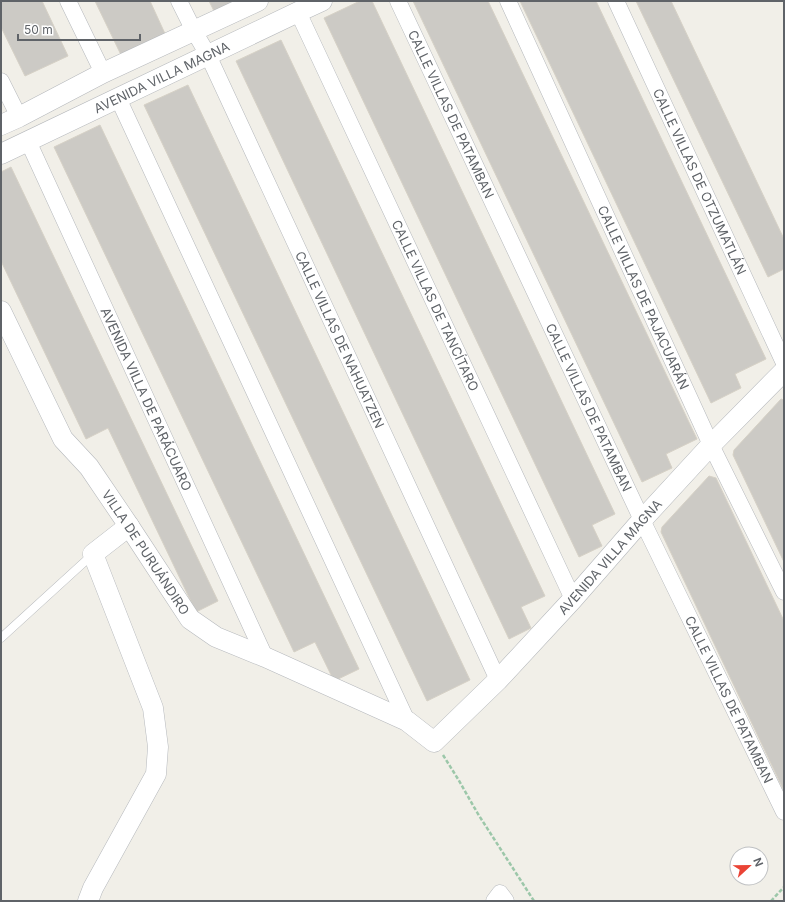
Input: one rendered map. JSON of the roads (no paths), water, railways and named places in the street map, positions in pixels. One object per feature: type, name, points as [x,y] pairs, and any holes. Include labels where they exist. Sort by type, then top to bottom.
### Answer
[{"type":"street","points":[[68,1],[103,73]]},
{"type":"street","name":"CALLE VILLAS DE NAHUATZEN","points":[[179,1],[208,55],[498,680]]},
{"type":"street","name":"AVENIDA VILLA MAGNA","points":[[1,125],[103,73],[258,1]]},
{"type":"street","name":"AVENIDA VILLA MAGNA","points":[[1,154],[322,1]]},
{"type":"street","name":"CALLE VILLAS DE PATAMBAN","points":[[398,1],[642,520],[784,812]]},
{"type":"street","name":"CALLE VILLAS DE PAJACUARÁN","points":[[508,1],[712,445],[784,592]]},
{"type":"street","name":"CALLE VILLAS DE OTZUMATLÁN","points":[[616,1],[784,363]]},
{"type":"street","name":"CALLE VILLAS DE TANCÍTARO","points":[[298,12],[573,599]]},
{"type":"street","points":[[1,81],[19,117]]},
{"type":"street","points":[[118,98],[407,720]]},
{"type":"street","name":"AVENIDA VILLA DE PARÁCUARO","points":[[28,141],[265,657]]},
{"type":"street","name":"VILLA DE PURUÁNDIRO","points":[[1,311],[63,439],[89,467],[190,619],[216,637],[407,720],[434,742]]},
{"type":"street","name":"AVENIDA VILLA MAGNA","points":[[434,742],[498,680],[573,599],[642,520],[784,371]]},
{"type":"street","points":[[88,901],[93,888],[156,774],[158,747],[153,708],[93,554],[129,526]]},
{"type":"lane","points":[[1,638],[93,554]]}]
